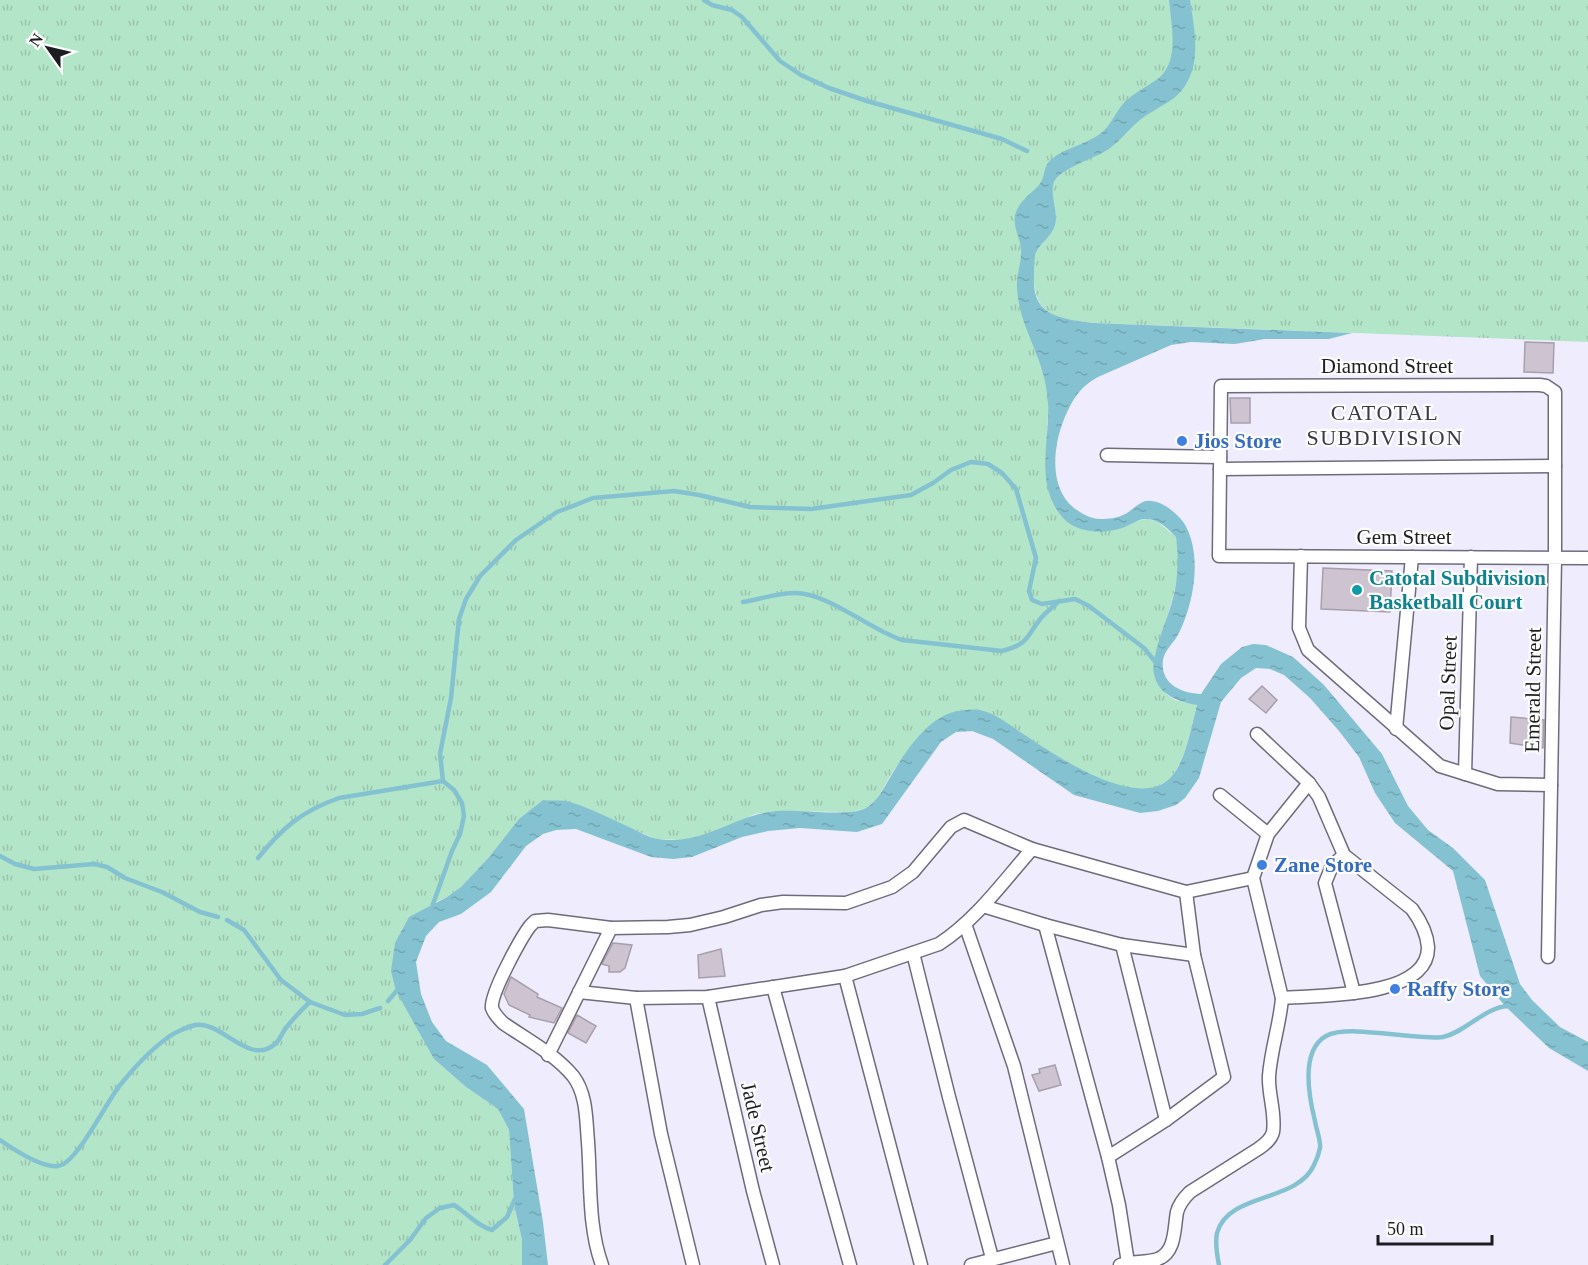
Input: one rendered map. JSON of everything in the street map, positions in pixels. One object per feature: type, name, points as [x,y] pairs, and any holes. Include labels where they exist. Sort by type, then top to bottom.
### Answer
[{"type":"street","name":"Diamond Street","points":[[1220,463],[1221,386],[1540,385],[1552,388]]},
{"type":"street","name":"Emerald Street","points":[[1548,957],[1555,558],[1556,398],[1552,388]]},
{"type":"street","points":[[1107,455],[1220,463],[1555,466]]},
{"type":"street","name":"Gem Street","points":[[1220,463],[1219,556],[1588,558]]},
{"type":"street","points":[[1301,556],[1299,628],[1308,650],[1440,766],[1498,784],[1551,785]]},
{"type":"street","points":[[1396,729],[1412,557]]},
{"type":"street","name":"Opal Street","points":[[1465,774],[1471,557]]},
{"type":"street","points":[[1257,734],[1309,783],[1325,808],[1344,855],[1412,909],[1424,930],[1428,950],[1422,965],[1408,978],[1388,987],[1354,993],[1282,998]]},
{"type":"street","points":[[1045,925],[1108,1156],[1119,1205],[1124,1264],[1154,1260],[1166,1254],[1172,1244],[1177,1211],[1190,1192],[1258,1149],[1273,1132],[1269,1079],[1282,998],[1252,878],[1268,834],[1309,783]]},
{"type":"street","points":[[1220,795],[1268,834]]},
{"type":"street","points":[[602,1265],[593,1228],[588,1136],[581,1089],[573,1076],[548,1054],[496,1017],[492,1008],[497,987],[525,932],[535,921],[548,920],[611,927],[690,925],[760,905],[783,902],[846,903],[892,887],[912,872],[951,827],[964,820],[1032,849],[1186,892],[1252,878]]},
{"type":"street","points":[[579,992],[636,998],[708,997],[845,976],[939,944],[965,924],[983,906],[1032,849]]},
{"type":"street","points":[[1344,855],[1332,866],[1326,883],[1354,993]]},
{"type":"street","points":[[1108,1156],[1166,1120],[1224,1077],[1194,955],[1186,892]]},
{"type":"street","points":[[983,906],[1122,945],[1194,955]]},
{"type":"street","points":[[965,924],[1014,1066],[1063,1265]]},
{"type":"street","points":[[548,1054],[611,927]]},
{"type":"street","points":[[1122,945],[1166,1120]]},
{"type":"street","points":[[913,953],[992,1258]]},
{"type":"street","points":[[845,976],[921,1265]]},
{"type":"street","points":[[773,987],[850,1265]]},
{"type":"street","name":"Jade Street","points":[[708,997],[753,1191],[773,1265]]},
{"type":"street","points":[[636,998],[661,1134],[693,1265]]},
{"type":"street","points":[[971,1265],[1057,1243]]},
{"type":"green space","points":[[0,0],[1588,0],[1588,342],[1094,323],[1054,315],[1040,303],[1034,282],[1017,277],[1020,306],[1047,388],[1047,435],[1059,513],[1125,527],[1136,521],[1147,519],[1158,522],[1176,537],[1179,554],[1178,575],[1154,660],[1166,694],[1175,700],[1197,705],[1184,753],[1176,771],[1166,782],[1144,789],[1114,785],[1063,760],[1002,720],[924,731],[894,770],[876,800],[865,809],[850,812],[777,811],[755,814],[715,832],[684,840],[656,839],[567,802],[490,856],[461,887],[433,903],[395,943],[434,1059],[466,1087],[498,1109],[509,1130],[514,1204],[522,1240],[522,1265],[0,1265]]},
{"type":"water","points":[[1169,0],[1190,0],[1195,52],[1190,77],[1184,88],[1174,98],[1140,120],[1113,146],[1070,168],[1055,180],[1053,190],[1055,225],[1035,255],[1035,291],[1038,301],[1052,314],[1071,320],[1094,323],[1352,333],[1329,339],[1265,339],[1235,344],[1191,342],[1171,345],[1098,377],[1076,396],[1063,422],[1055,458],[1058,483],[1070,504],[1092,518],[1118,517],[1143,502],[1151,501],[1167,507],[1181,519],[1190,535],[1195,564],[1194,578],[1189,608],[1177,637],[1163,660],[1163,668],[1168,681],[1186,692],[1201,694],[1221,664],[1242,647],[1253,644],[1266,645],[1293,657],[1324,685],[1382,754],[1408,806],[1428,830],[1453,848],[1485,880],[1520,984],[1532,1000],[1560,1027],[1588,1042],[1588,1071],[1549,1048],[1505,1006],[1480,976],[1453,871],[1395,823],[1375,793],[1359,757],[1339,731],[1310,698],[1284,675],[1270,669],[1256,668],[1241,678],[1221,702],[1199,778],[1185,798],[1176,805],[1158,811],[1140,813],[1074,795],[993,739],[972,731],[956,732],[941,742],[882,824],[857,832],[800,828],[768,831],[742,837],[692,857],[673,859],[651,857],[576,829],[556,830],[543,834],[526,846],[491,892],[461,914],[439,922],[426,936],[416,962],[421,994],[432,1022],[446,1041],[487,1065],[524,1109],[548,1265],[522,1265],[522,1240],[514,1204],[509,1130],[498,1109],[466,1087],[434,1059],[396,991],[391,971],[395,943],[409,917],[461,887],[490,856],[519,819],[543,800],[572,803],[598,812],[651,837],[675,840],[705,834],[746,818],[776,811],[859,811],[877,798],[903,756],[927,727],[947,714],[969,710],[980,710],[993,715],[1058,757],[1099,778],[1120,785],[1139,788],[1157,786],[1171,777],[1181,762],[1197,705],[1183,702],[1165,692],[1156,681],[1153,667],[1176,586],[1178,562],[1176,537],[1151,519],[1138,521],[1116,530],[1098,532],[1080,529],[1065,520],[1051,499],[1045,469],[1047,393],[1041,367],[1019,302],[1017,284],[1021,248],[1015,226],[1018,207],[1039,185],[1050,161],[1102,132],[1126,101],[1159,78],[1166,70],[1170,62],[1173,41]]},
{"type":"building","points":[[1525,342],[1554,343],[1553,373],[1524,372]]},
{"type":"building","points":[[1230,398],[1250,398],[1250,423],[1231,423]]},
{"type":"building","name":"Catotal Subdivision Basketball Court","points":[[1323,568],[1392,571],[1390,612],[1321,609]]},
{"type":"building","points":[[1262,686],[1277,700],[1266,713],[1249,699]]},
{"type":"building","points":[[1511,717],[1544,720],[1543,748],[1510,743]]},
{"type":"building","points":[[613,943],[632,945],[625,968],[620,972],[609,972],[609,966],[602,964]]},
{"type":"building","points":[[721,949],[725,976],[699,978],[698,955]]},
{"type":"building","points":[[511,977],[538,994],[537,997],[562,1008],[554,1023],[529,1017],[530,1015],[509,1005],[504,994]]},
{"type":"building","points":[[577,1015],[596,1026],[586,1043],[568,1033]]},
{"type":"building","points":[[1055,1065],[1061,1085],[1039,1091],[1032,1075],[1040,1073],[1039,1069]]},
{"type":"waterway","points":[[704,0],[712,5],[732,10],[742,17],[780,61],[801,75],[829,88],[867,101],[1002,139],[1027,151]]},
{"type":"waterway","points":[[432,907],[460,834],[464,816],[462,803],[454,790],[443,781],[440,754],[451,698],[459,619],[466,599],[480,576],[516,540],[557,512],[593,498],[674,491],[750,507],[811,509],[911,495],[951,470],[971,462],[988,464],[1002,473],[1016,489],[1036,558],[1029,591],[1032,600],[1042,604],[1075,599],[1089,606],[1144,648],[1157,664]]},
{"type":"waterway","points":[[743,602],[782,594],[808,595],[835,605],[902,640],[1002,651],[1022,642],[1041,618],[1059,601]]},
{"type":"waterway","points":[[258,858],[284,829],[303,815],[326,803],[339,798],[443,781]]},
{"type":"waterway","points":[[0,856],[15,864],[34,869],[94,864],[107,867],[125,878],[162,892],[200,912],[218,917]]},
{"type":"waterway","points":[[227,920],[244,930],[281,980],[310,1002],[345,1015],[362,1014],[380,1008]]},
{"type":"waterway","points":[[388,1001],[400,987]]},
{"type":"waterway","points":[[0,1140],[20,1153],[44,1164],[58,1166],[66,1163],[83,1143],[115,1092],[131,1072],[169,1037],[180,1030],[195,1025],[205,1025],[245,1047],[265,1050],[276,1043],[288,1025],[310,1002]]},
{"type":"waterway","points":[[1219,1265],[1216,1237],[1224,1220],[1234,1210],[1248,1203],[1293,1186],[1305,1177],[1315,1163],[1320,1145],[1308,1075],[1312,1052],[1318,1043],[1326,1036],[1346,1032],[1443,1037],[1460,1030],[1491,1011],[1508,1006]]},
{"type":"waterway","points":[[385,1265],[410,1240],[426,1218],[440,1208],[454,1205],[492,1230],[507,1217],[515,1199]]},
{"type":"place","name":"Jios Store","points":[[1182,441]]},
{"type":"place","name":"Catotal Subdivision Basketball Court","points":[[1357,590]]},
{"type":"place","name":"Zane Store","points":[[1262,865]]},
{"type":"place","name":"Raffy Store","points":[[1395,989]]},
{"type":"district","name":"CATOTAL SUBDIVISION","points":[[1385,425]]}]
